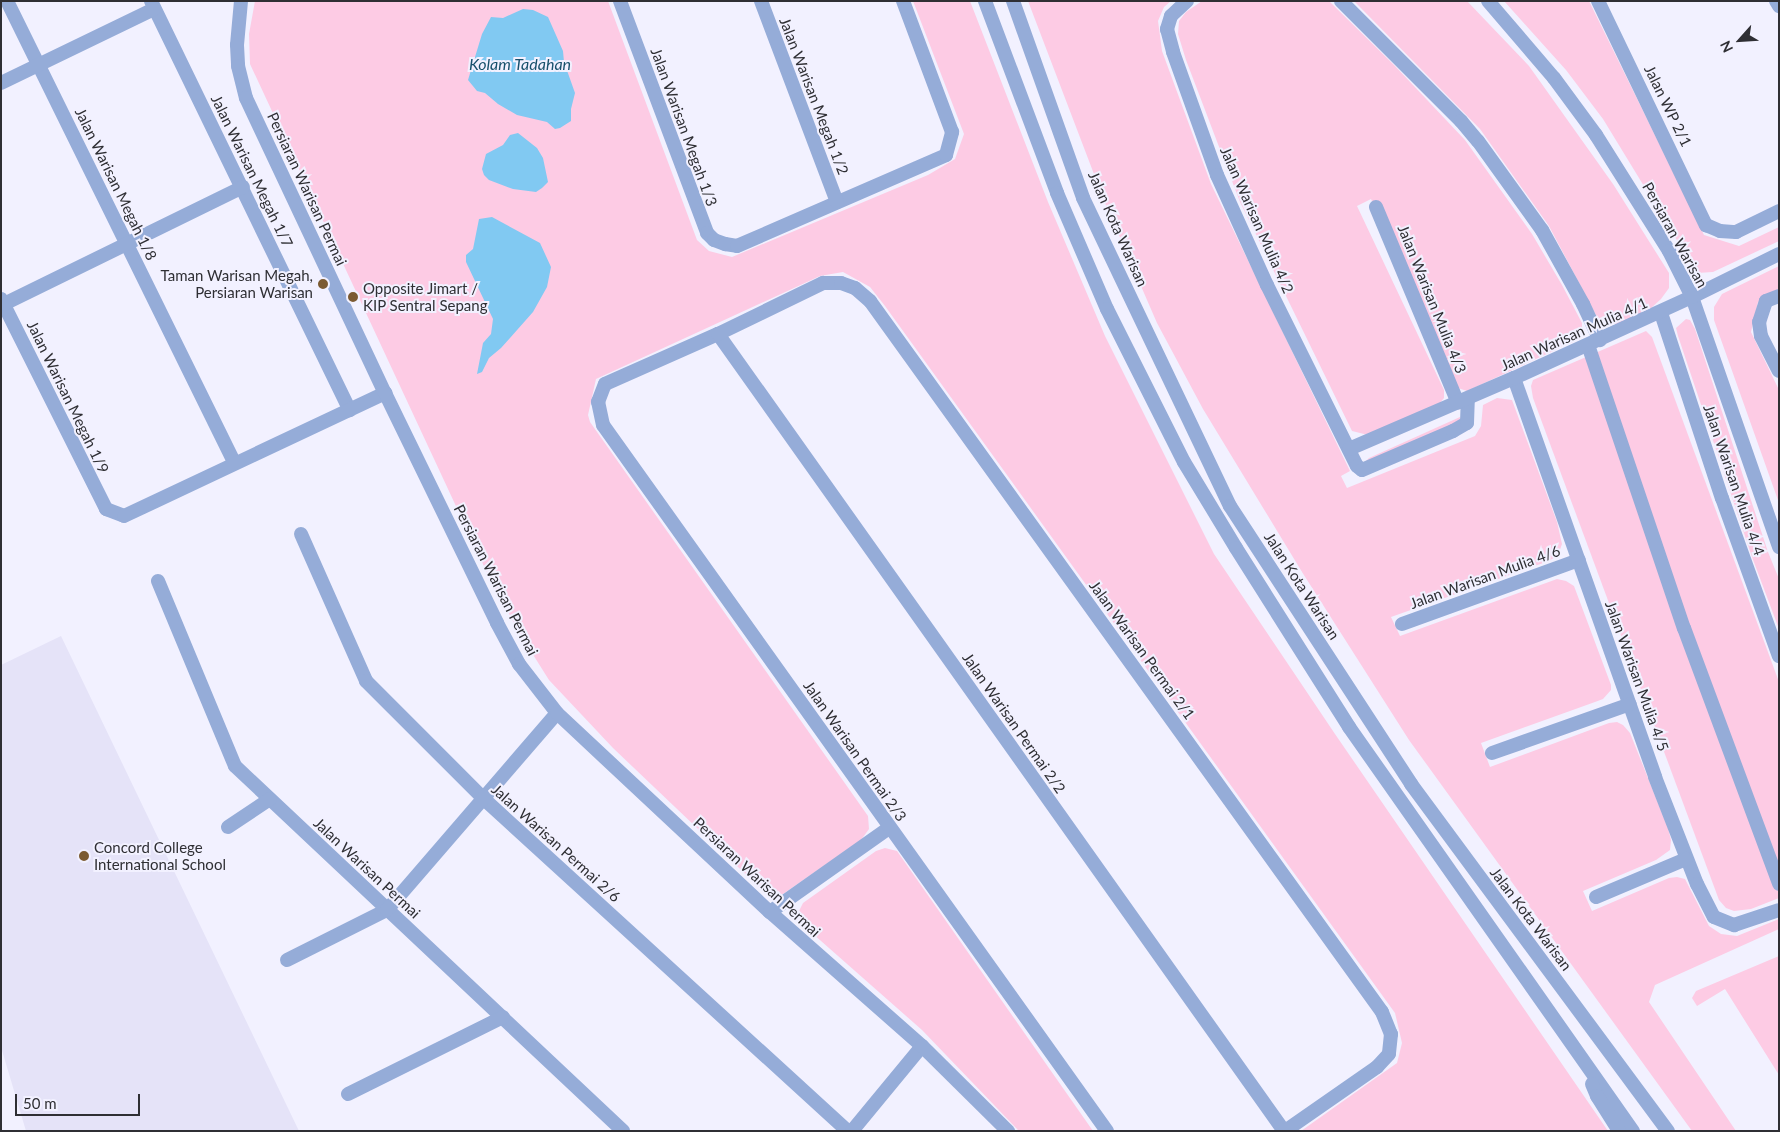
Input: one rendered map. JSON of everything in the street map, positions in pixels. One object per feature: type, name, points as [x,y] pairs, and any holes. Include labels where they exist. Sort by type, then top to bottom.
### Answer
[{"type":"street","name":"Jalan Warisan Megah 1/8","points":[[7,1],[234,462]]},
{"type":"street","name":"Persiaran Warisan Permai","points":[[241,1],[237,45],[240,75],[246,98],[385,393],[497,623],[519,664],[557,713],[770,912],[922,1046],[1008,1131]]},
{"type":"street","name":"Jalan Warisan Megah 1/3","points":[[620,1],[707,233],[714,240],[737,246],[837,202]]},
{"type":"street","name":"Jalan Warisan Megah 1/2","points":[[761,1],[837,202]]},
{"type":"street","points":[[837,202],[946,155],[952,132],[903,1]]},
{"type":"street","points":[[985,1],[1057,193],[1107,309],[1184,462],[1349,727],[1633,1131]]},
{"type":"street","name":"Jalan Kota Warisan","points":[[1013,1],[1083,198],[1230,506],[1411,784],[1668,1131]]},
{"type":"street","name":"Jalan Warisan Mulia 4/2","points":[[1187,1],[1171,16],[1167,29],[1214,166],[1267,285],[1349,449]]},
{"type":"street","points":[[1342,1],[1454,114],[1478,141],[1542,230],[1583,304],[1684,628],[1779,884]]},
{"type":"street","name":"Persiaran Warisan","points":[[1488,1],[1554,78],[1596,135],[1669,252],[1692,297],[1779,547]]},
{"type":"street","name":"Jalan WP 2/1","points":[[1598,1],[1706,225],[1720,231],[1736,232],[1779,211]]},
{"type":"street","points":[[1776,1],[1779,6]]},
{"type":"street","points":[[1,83],[152,5]]},
{"type":"street","name":"Jalan Warisan Megah 1/7","points":[[152,5],[243,187],[350,410]]},
{"type":"street","points":[[2,302],[127,245],[243,187]]},
{"type":"street","name":"Jalan Warisan Mulia 4/3","points":[[1376,207],[1463,401]]},
{"type":"street","name":"Jalan Warisan Mulia 4/1","points":[[1349,449],[1463,401],[1661,312],[1779,254]]},
{"type":"street","name":"Jalan Warisan Permai 2/1","points":[[718,334],[823,283],[841,283],[855,288],[870,301],[1382,1012],[1391,1034],[1389,1054],[1377,1067],[1284,1131]]},
{"type":"street","points":[[1779,296],[1766,301],[1761,311],[1759,322],[1761,336],[1779,371]]},
{"type":"street","name":"Jalan Warisan Megah 1/9","points":[[2,302],[106,509],[124,516],[234,462]]},
{"type":"street","name":"Jalan Warisan Mulia 4/4","points":[[1661,312],[1722,498],[1779,656]]},
{"type":"street","name":"Jalan Warisan Permai 2/3","points":[[718,334],[605,384],[598,402],[603,425],[1107,1131]]},
{"type":"street","name":"Jalan Warisan Permai 2/2","points":[[718,334],[1284,1131]]},
{"type":"street","name":"Jalan Warisan Mulia 4/5","points":[[1514,378],[1686,860],[1714,917],[1734,925],[1779,910]]},
{"type":"street","points":[[234,462],[385,393]]},
{"type":"street","points":[[1349,449],[1357,466],[1362,470],[1403,453],[1453,431],[1467,422],[1463,401]]},
{"type":"street","name":"Jalan Warisan Permai 2/6","points":[[301,534],[366,682],[484,799],[850,1131]]},
{"type":"street","name":"Jalan Warisan Mulia 4/6","points":[[1402,624],[1579,560]]},
{"type":"street","name":"Jalan Warisan Permai","points":[[158,581],[235,766],[503,1018],[614,1129]]},
{"type":"street","points":[[1492,753],[1630,704]]},
{"type":"street","points":[[287,960],[387,910],[557,713]]},
{"type":"street","points":[[228,827],[270,799]]},
{"type":"street","points":[[770,912],[889,828]]},
{"type":"street","points":[[1596,897],[1686,860]]},
{"type":"street","points":[[348,1094],[503,1018]]},
{"type":"street","points":[[850,1131],[922,1046]]},
{"type":"street","points":[[1586,1064],[1597,1096],[1619,1131]]},
{"type":"shaded area","points":[[255,1],[608,1],[697,240],[709,251],[732,257],[928,175],[955,159],[964,134],[913,1],[970,1],[1048,202],[1105,336],[1214,554],[1335,734],[1608,1131],[1301,1131],[1397,1063],[1402,1043],[1395,1013],[885,306],[870,287],[843,272],[820,276],[596,379],[588,415],[590,422],[868,816],[869,829],[861,840],[783,894],[774,895],[759,887],[613,748],[549,680],[520,634],[489,577],[250,64],[249,34]]},
{"type":"shaded area","points":[[1028,1],[1171,1],[1164,7],[1158,21],[1162,51],[1211,184],[1350,471],[1341,476],[1347,488],[1475,436],[1481,426],[1483,405],[1497,398],[1512,400],[1557,522],[1562,544],[1558,555],[1549,561],[1391,617],[1400,636],[1557,579],[1566,581],[1574,586],[1611,685],[1611,690],[1603,699],[1481,743],[1490,767],[1609,723],[1617,722],[1623,725],[1630,733],[1668,828],[1671,840],[1670,850],[1656,860],[1583,891],[1592,911],[1669,878],[1677,877],[1685,879],[1709,926],[1721,934],[1737,936],[1779,919],[1779,929],[1655,985],[1649,1002],[1736,1131],[1692,1131],[1409,740],[1302,572],[1203,409],[1157,323],[1105,203]]},
{"type":"shaded area","points":[[1202,1],[1329,1],[1394,65],[1465,140],[1532,234],[1562,285],[1582,323],[1582,333],[1577,340],[1467,391],[1458,388],[1371,199],[1357,206],[1444,390],[1444,398],[1439,404],[1368,435],[1352,431],[1240,202],[1186,60],[1178,34],[1179,21],[1186,12]]},
{"type":"shaded area","points":[[1354,1],[1467,1],[1529,66],[1613,184],[1669,273],[1669,288],[1661,299],[1650,309],[1617,324],[1602,321],[1596,315],[1549,226],[1480,129]]},
{"type":"shaded area","points":[[1504,1],[1589,1],[1704,235],[1739,246],[1779,227],[1779,241],[1713,272],[1697,273],[1603,119],[1566,70]]},
{"type":"shaded area","points":[[1779,266],[1779,292],[1758,302],[1751,332],[1779,390],[1779,503],[1714,320],[1714,307],[1722,294]]},
{"type":"shaded area","points":[[1686,319],[1690,320],[1695,329],[1768,552],[1779,579],[1779,629],[1752,557],[1678,336],[1676,328]]},
{"type":"shaded area","points":[[1646,331],[1652,337],[1779,682],[1779,898],[1751,909],[1734,911],[1726,908],[1719,900],[1533,398],[1531,386],[1533,380]]},
{"type":"shaded area","points":[[1460,417],[1463,421],[1365,462],[1369,458]]},
{"type":"shaded area","name":"Concord College International School","points":[[61,636],[299,1131],[26,1131],[1,1047],[1,665]]},
{"type":"shaded area","points":[[885,848],[897,851],[1093,1131],[1019,1131],[922,1030],[804,926],[800,920],[799,911],[803,903],[876,851]]},
{"type":"shaded area","points":[[1779,956],[1779,1075],[1725,989],[1697,1006],[1692,998],[1696,991]]},
{"type":"water","name":"Kolam Tadahan","points":[[523,9],[533,10],[548,17],[563,51],[564,62],[575,93],[571,109],[571,121],[560,128],[555,129],[547,122],[517,115],[498,104],[485,93],[477,91],[468,80],[482,34],[491,17],[503,18]]},
{"type":"water","points":[[518,133],[537,148],[543,158],[548,182],[536,192],[513,189],[489,180],[484,175],[482,169],[486,154],[503,145],[510,135]]},
{"type":"water","points":[[492,217],[540,243],[551,267],[547,287],[533,312],[501,348],[489,358],[482,372],[477,374],[483,343],[491,334],[493,319],[466,262],[466,255],[473,249],[479,219]]},
{"type":"place","name":"Taman Warisan Megah, Persiaran Warisan","points":[[323,284]]},
{"type":"place","name":"Opposite Jimart / KIP Sentral Sepang","points":[[353,297]]},
{"type":"place","name":"Concord College International School","points":[[84,856]]}]
